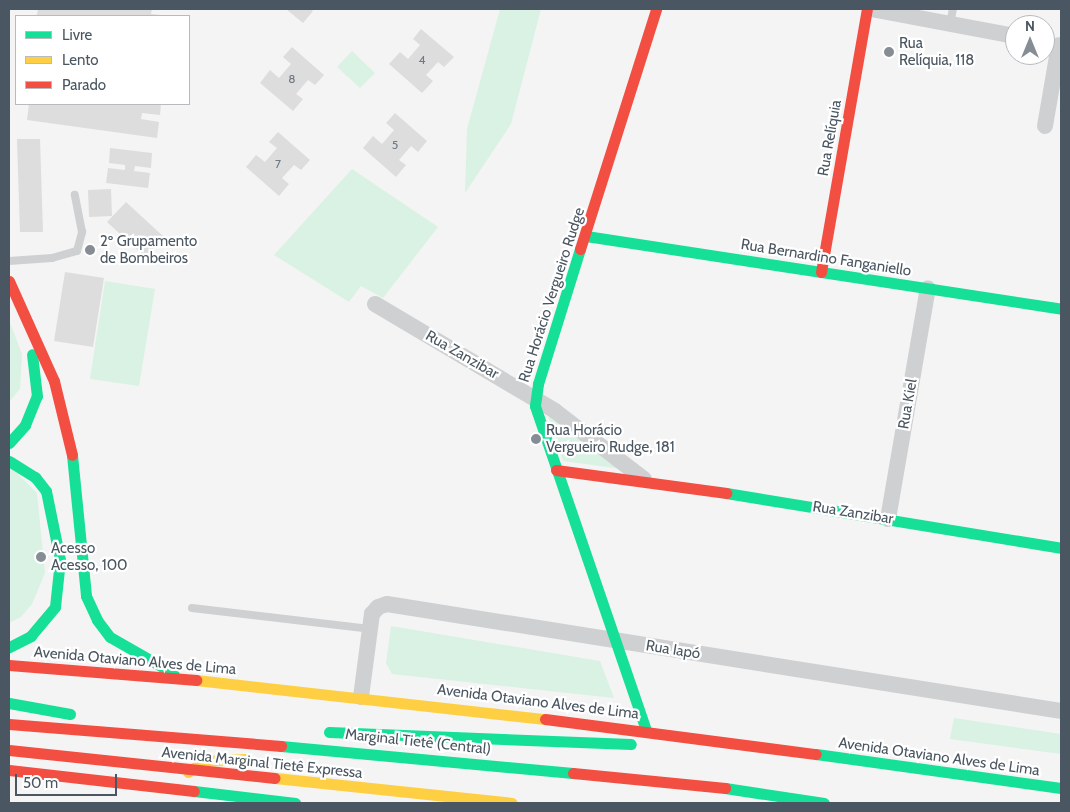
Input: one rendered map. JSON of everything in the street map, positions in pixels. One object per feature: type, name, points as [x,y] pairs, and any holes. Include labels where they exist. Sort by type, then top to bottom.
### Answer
[{"type":"main road","name":"Rua Horácio Vergueiro Rudge","points":[[646,730],[540,428],[535,398],[656,9]]},
{"type":"main road","name":"Rua Relíquia","points":[[821,272],[867,9]]},
{"type":"main road","name":"Rua Bernardino Fanganiello","points":[[586,236],[1061,309]]},
{"type":"main road","points":[[9,281],[28,329],[54,381],[65,417],[74,464],[82,575],[97,620],[110,637],[132,653],[198,680]]},
{"type":"main road","points":[[9,443],[25,425],[37,396],[28,329]]},
{"type":"main road","points":[[9,461],[35,477],[46,491],[60,560],[55,607],[31,636],[9,647]]},
{"type":"main road","name":"Rua Zanzibar","points":[[556,470],[644,479],[1061,548]]},
{"type":"main road","name":"Avenida Otaviano Alves de Lima","points":[[9,665],[198,680],[646,730],[1061,788]]},
{"type":"main road","points":[[9,703],[105,720],[206,726]]},
{"type":"main road","name":"Marginal Tietê (Central)","points":[[9,724],[392,755],[717,787],[823,803]]},
{"type":"main road","points":[[313,731],[612,744],[700,746],[722,742]]},
{"type":"main road","name":"Avenida Marginal Tietê Expressa","points":[[9,750],[188,772],[512,803]]},
{"type":"main road","points":[[188,772],[204,761],[255,758]]},
{"type":"main road","points":[[272,759],[330,764]]},
{"type":"main road","points":[[9,770],[295,803]]},
{"type":"street","points":[[871,9],[952,16],[1005,33]]},
{"type":"street","points":[[1045,126],[1052,65]]},
{"type":"street","name":"Rua Kiel","points":[[888,519],[928,288]]},
{"type":"street","name":"Rua Zanzibar","points":[[375,304],[535,398],[644,479]]},
{"type":"street","name":"Rua Iapó","points":[[362,697],[370,629],[375,610],[387,604],[1061,711]]},
{"type":"lane","points":[[9,261],[52,258],[77,251],[82,232],[75,195]]},
{"type":"lane","points":[[192,608],[370,629]]},
{"type":"green space","points":[[500,9],[541,9],[511,124],[465,193],[467,129]]},
{"type":"green space","points":[[352,51],[375,73],[360,88],[337,67]]},
{"type":"green space","points":[[352,169],[438,227],[383,298],[361,286],[349,302],[274,255]]},
{"type":"green space","points":[[105,281],[155,289],[139,386],[90,379]]},
{"type":"green space","points":[[9,320],[22,354],[20,389],[9,402]]},
{"type":"green space","points":[[547,413],[622,469],[563,461]]},
{"type":"green space","points":[[9,465],[37,493],[45,573],[32,604],[21,617],[9,623]]},
{"type":"green space","points":[[391,626],[600,661],[614,698],[392,674],[386,663]]},
{"type":"green space","points":[[954,718],[1061,734],[1061,754],[950,739]]},
{"type":"building","points":[[38,9],[152,9],[151,14],[160,15],[37,15]]},
{"type":"building","points":[[286,9],[310,9],[313,11],[303,23]]},
{"type":"building","points":[[421,29],[454,57],[444,67],[438,62],[426,75],[433,81],[422,93],[389,64],[400,52],[408,59],[420,45],[413,39]]},
{"type":"building","points":[[292,47],[324,75],[315,85],[308,80],[296,94],[303,99],[293,111],[260,83],[270,70],[279,78],[291,64],[283,57]]},
{"type":"building","points":[[29,105],[161,105],[160,115],[142,113],[141,119],[159,122],[157,138],[27,120]]},
{"type":"building","points":[[395,113],[427,141],[418,152],[411,146],[399,160],[406,165],[396,177],[363,148],[373,136],[382,144],[394,130],[386,123]]},
{"type":"building","points":[[278,132],[310,160],[301,170],[294,165],[282,178],[289,184],[279,196],[246,167],[256,155],[265,162],[277,148],[269,142]]},
{"type":"building","points":[[17,139],[40,139],[43,232],[20,232]]},
{"type":"building","points":[[110,148],[152,153],[151,168],[135,166],[134,171],[150,173],[148,188],[106,183],[108,168],[125,170],[125,165],[109,163]]},
{"type":"building","points":[[111,189],[112,216],[89,217],[88,190]]},
{"type":"building","points":[[126,202],[164,237],[145,257],[107,222]]},
{"type":"building","points":[[65,272],[104,278],[93,347],[54,341]]},
{"type":"traffic: fast","points":[[586,236],[1061,309]]},
{"type":"traffic: fast","points":[[580,249],[538,384],[535,406],[646,730]]},
{"type":"traffic: fast","points":[[9,443],[25,425],[37,396],[32,354]]},
{"type":"traffic: fast","points":[[72,455],[86,596],[97,620],[110,637],[173,673]]},
{"type":"traffic: fast","points":[[9,461],[35,477],[46,491],[60,560],[55,607],[31,636],[9,647]]},
{"type":"traffic: fast","points":[[726,493],[1061,548]]},
{"type":"traffic: fast","points":[[9,703],[70,714]]},
{"type":"traffic: fast","points":[[329,732],[631,744]]},
{"type":"traffic: fast","points":[[281,746],[573,773]]},
{"type":"traffic: fast","points":[[816,754],[1061,788]]},
{"type":"traffic: fast","points":[[725,788],[824,803]]},
{"type":"traffic: fast","points":[[194,791],[295,803]]},
{"type":"traffic: slow","points":[[196,680],[545,719]]},
{"type":"traffic: slow","points":[[188,772],[204,761],[245,759]]},
{"type":"traffic: slow","points":[[275,778],[512,803]]},
{"type":"traffic: jam","points":[[580,249],[656,9]]},
{"type":"traffic: jam","points":[[821,272],[867,9]]},
{"type":"traffic: jam","points":[[9,281],[54,381],[72,455]]},
{"type":"traffic: jam","points":[[556,470],[726,493]]},
{"type":"traffic: jam","points":[[9,665],[196,680]]},
{"type":"traffic: jam","points":[[545,719],[816,754]]},
{"type":"traffic: jam","points":[[9,724],[281,746]]},
{"type":"traffic: jam","points":[[9,750],[275,778]]},
{"type":"traffic: jam","points":[[9,770],[194,791]]},
{"type":"traffic: jam","points":[[573,773],[725,788]]},
{"type":"place","name":"Rua Relíquia, 118","points":[[889,52]]},
{"type":"place","name":"2º Grupamento de Bombeiros","points":[[90,250]]},
{"type":"place","name":"Rua Horácio Vergueiro Rudge, 181","points":[[536,439]]},
{"type":"place","name":"Acesso Acesso, 100","points":[[41,557]]}]
